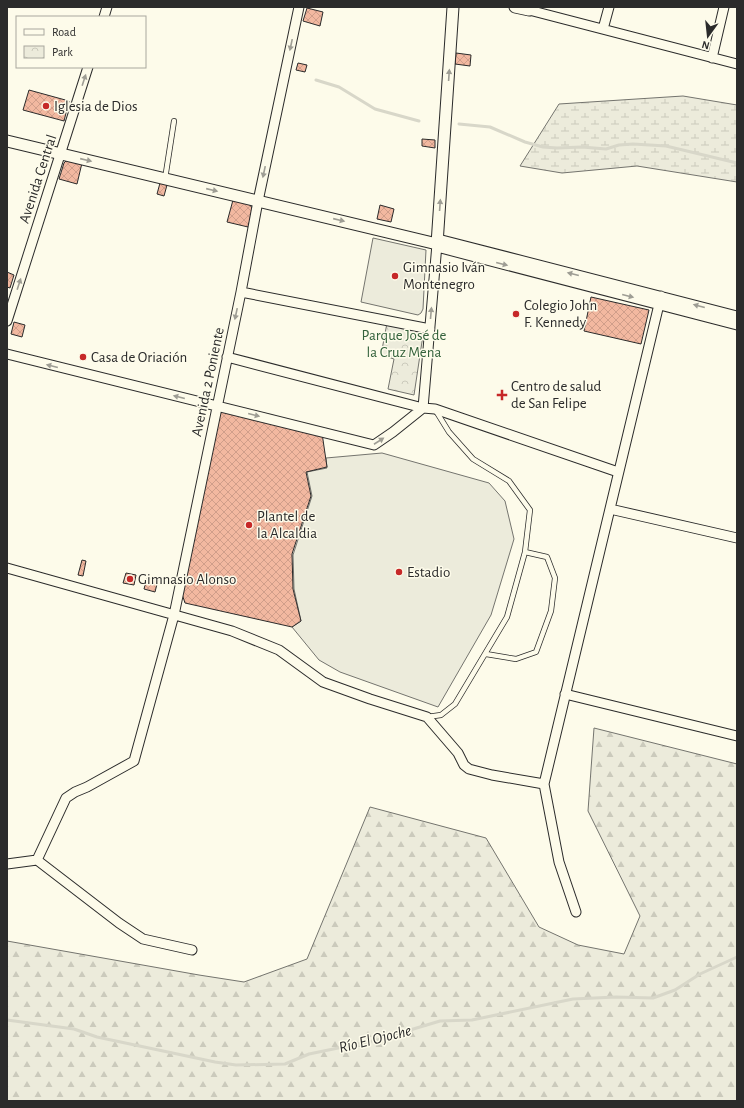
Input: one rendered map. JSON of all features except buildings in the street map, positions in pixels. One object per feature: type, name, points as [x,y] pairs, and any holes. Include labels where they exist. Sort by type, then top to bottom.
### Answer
[{"type":"street","name":"Avenida 2 Poniente","points":[[36,860],[66,798],[134,761],[174,615],[299,7]]},
{"type":"street","points":[[7,354],[374,445],[393,432],[423,408],[437,243],[453,7]]},
{"type":"street","points":[[515,7],[530,9],[603,30],[737,64]]},
{"type":"street","points":[[603,30],[609,7]]},
{"type":"street","points":[[712,58],[724,7]]},
{"type":"street","name":"Avenida Central","points":[[7,321],[88,68]]},
{"type":"street","points":[[7,141],[437,243],[660,300],[737,316]]},
{"type":"street","points":[[241,292],[430,329]]},
{"type":"street","points":[[660,300],[737,324]]},
{"type":"street","points":[[576,912],[559,862],[544,784],[660,300]]},
{"type":"street","points":[[227,357],[423,408],[435,409],[618,472]]},
{"type":"street","points":[[610,509],[737,538]]},
{"type":"street","points":[[7,568],[232,631],[279,650],[323,682],[427,717],[458,753],[464,765],[469,769],[492,775],[544,784]]},
{"type":"street","points":[[565,694],[737,736]]},
{"type":"street","points":[[7,864],[36,860],[119,923],[143,939],[192,950]]},
{"type":"lane","points":[[165,179],[174,121]]},
{"type":"lane","points":[[427,717],[441,715],[455,704],[507,617],[525,552],[530,510],[509,481],[473,459],[449,432],[435,409]]},
{"type":"lane","points":[[486,654],[516,659],[536,652],[551,611],[555,578],[547,557],[525,552]]},
{"type":"green space","points":[[683,96],[737,105],[737,182],[637,166],[562,173],[520,166],[559,104]]},
{"type":"green space","name":"Gimnasio Iván Montenegro","points":[[373,238],[426,250],[423,309],[418,315],[361,302]]},
{"type":"green space","name":"Parque José de la Cruz Mena","points":[[387,323],[415,328],[423,335],[414,395],[388,389],[394,359],[381,355]]},
{"type":"green space","name":"Estadio","points":[[382,453],[489,483],[505,501],[514,539],[491,615],[438,707],[340,672],[319,660],[292,627],[301,621],[294,589],[293,555],[312,496],[307,472],[327,468],[326,458]]},
{"type":"green space","points":[[594,728],[737,764],[737,1101],[7,1101],[7,941],[244,982],[307,959],[370,807],[486,838],[539,927],[578,945],[624,954],[640,916],[588,811]]},
{"type":"waterway","points":[[316,80],[339,87],[375,109],[419,121]]},
{"type":"waterway","points":[[459,124],[490,127],[525,142],[543,147],[582,147],[606,149],[619,145],[633,144],[666,146],[737,163]]},
{"type":"waterway","name":"Río El Ojoche","points":[[7,1020],[74,1029],[97,1037],[215,1062],[236,1065],[285,1064],[309,1054],[382,1039],[440,1021],[472,1020],[573,999],[616,997],[653,998],[675,990],[700,974],[737,957]]},
{"type":"place","name":"Iglesia de Dios","points":[[46,106]]},
{"type":"place","name":"Gimnasio Iván Montenegro","points":[[395,276]]},
{"type":"place","name":"Colegio John F. Kennedy","points":[[516,314]]},
{"type":"place","name":"Casa de Oriación","points":[[83,357]]},
{"type":"place","name":"Centro de salud de San Felipe","points":[[502,395]]},
{"type":"place","name":"Plantel de la Alcaldia","points":[[249,525]]},
{"type":"place","name":"Estadio","points":[[399,572]]},
{"type":"place","name":"Gimnasio Alonso","points":[[130,579]]}]
